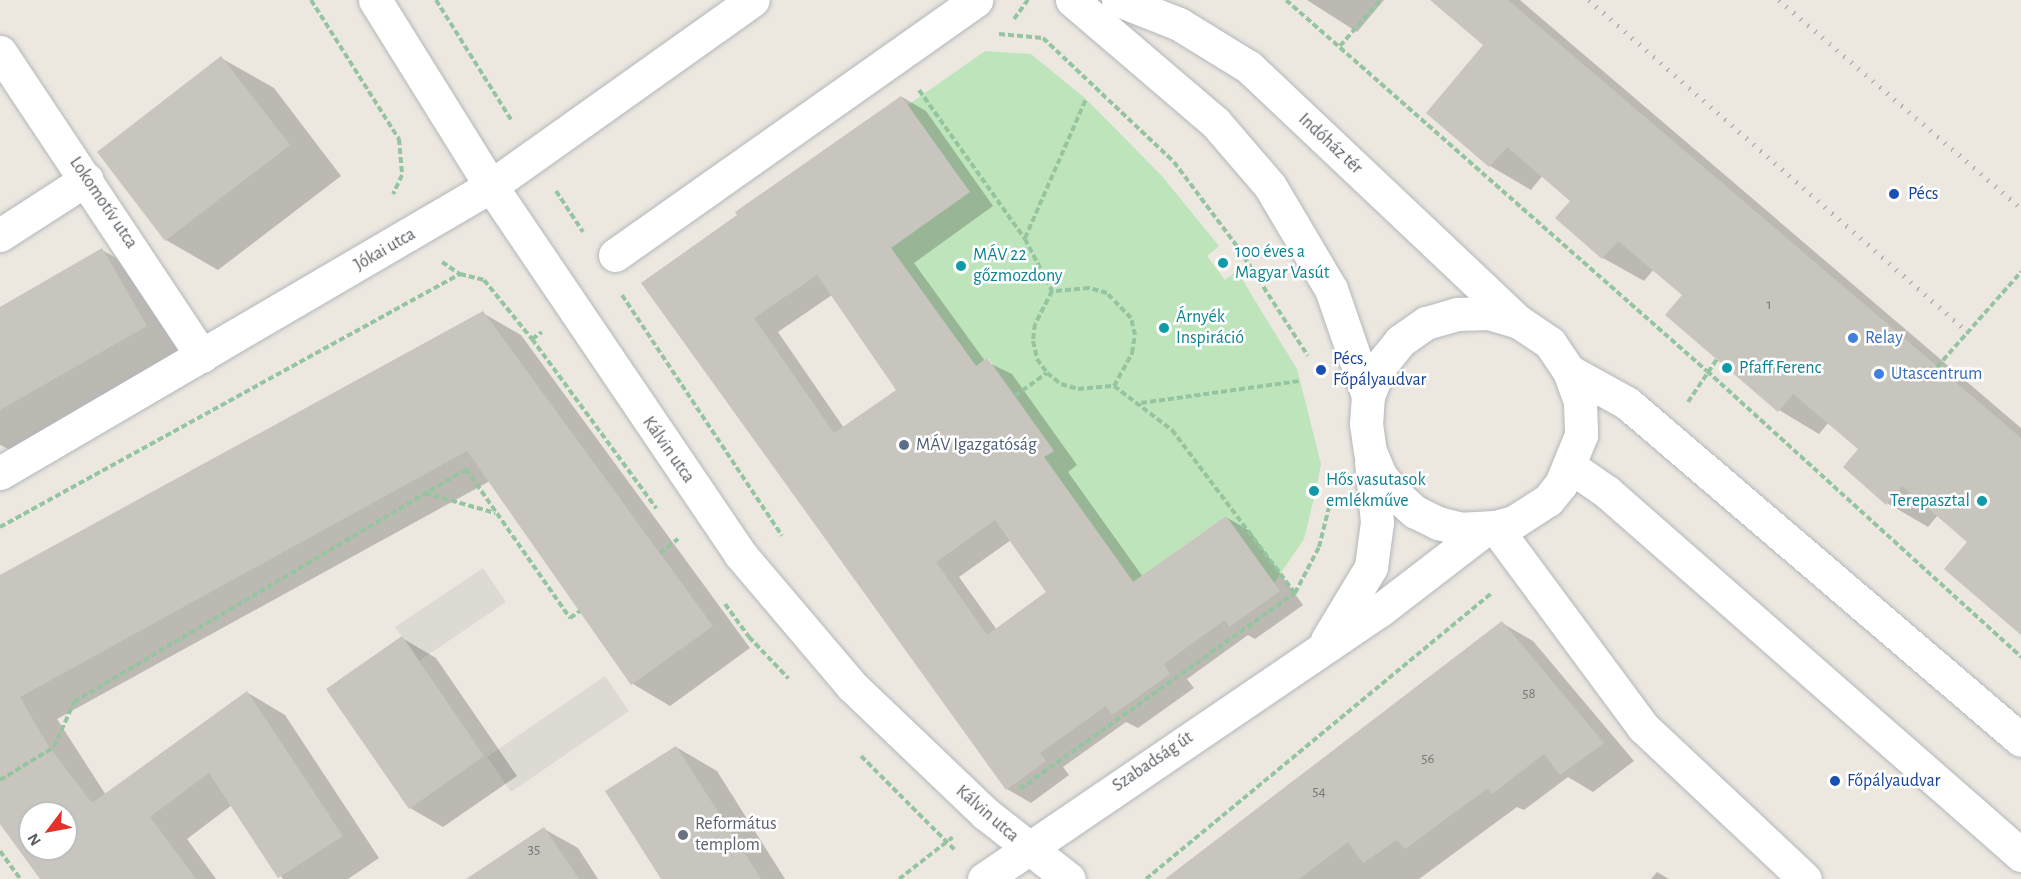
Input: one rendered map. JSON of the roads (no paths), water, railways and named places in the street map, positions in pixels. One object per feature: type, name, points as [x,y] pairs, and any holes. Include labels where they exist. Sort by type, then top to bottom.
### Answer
[{"type":"street","name":"Kálvin utca","points":[[375,0],[491,186],[740,554],[852,686],[955,786],[1026,848],[1069,879]]},
{"type":"street","name":"Jókai utca","points":[[0,473],[406,238],[491,186],[753,0]]},
{"type":"street","points":[[615,255],[976,0]]},
{"type":"street","name":"Indóház tér","points":[[1072,0],[1215,122],[1270,186],[1331,289],[1368,396]]},
{"type":"street","name":"Indóház tér","points":[[1118,0],[1181,12],[1249,67],[1519,322],[1550,343],[1569,371],[1581,413],[1581,435],[1571,467],[1548,500],[1532,512],[1491,528],[1462,529],[1415,512],[1380,475],[1370,452],[1366,424],[1368,396],[1380,366],[1400,341],[1426,323],[1456,314],[1488,314],[1519,322]]},
{"type":"street","name":"Lokomotív utca","points":[[0,51],[87,179],[202,356]]},
{"type":"street","points":[[0,235],[87,179]]},
{"type":"street","points":[[1569,371],[1627,403],[2021,740]]},
{"type":"street","name":"Szabadság út","points":[[1323,646],[1371,567],[1377,522],[1370,452]]},
{"type":"street","points":[[1571,467],[1607,492],[2021,855]]},
{"type":"street","points":[[1491,528],[1642,727],[1806,879]]},
{"type":"street","name":"Szabadság út","points":[[984,879],[1323,646],[1380,610],[1491,528]]},
{"type":"railway","points":[[1589,0],[1968,332]]},
{"type":"railway","points":[[1779,0],[2021,208]]},
{"type":"place","name":"Pécs","points":[[1894,194]]},
{"type":"place","name":"100 éves a Magyar Vasút","points":[[1223,263]]},
{"type":"place","name":"MÁV 22 gőzmozdony","points":[[961,266]]},
{"type":"place","name":"Árnyék Inspiráció","points":[[1164,328]]},
{"type":"place","name":"Relay","points":[[1853,338]]},
{"type":"place","name":"Pfaff Ferenc","points":[[1727,368]]},
{"type":"place","name":"Pécs, Főpályaudvar","points":[[1321,370]]},
{"type":"place","name":"Utascentrum","points":[[1879,374]]},
{"type":"place","name":"MÁV Igazgatóság","points":[[904,445]]},
{"type":"place","name":"Hős vasutasok emlékműve","points":[[1314,491]]},
{"type":"place","name":"Terepasztal","points":[[1982,501]]},
{"type":"place","name":"Főpályaudvar","points":[[1835,781]]},
{"type":"place","name":"Református templom","points":[[683,835]]}]
